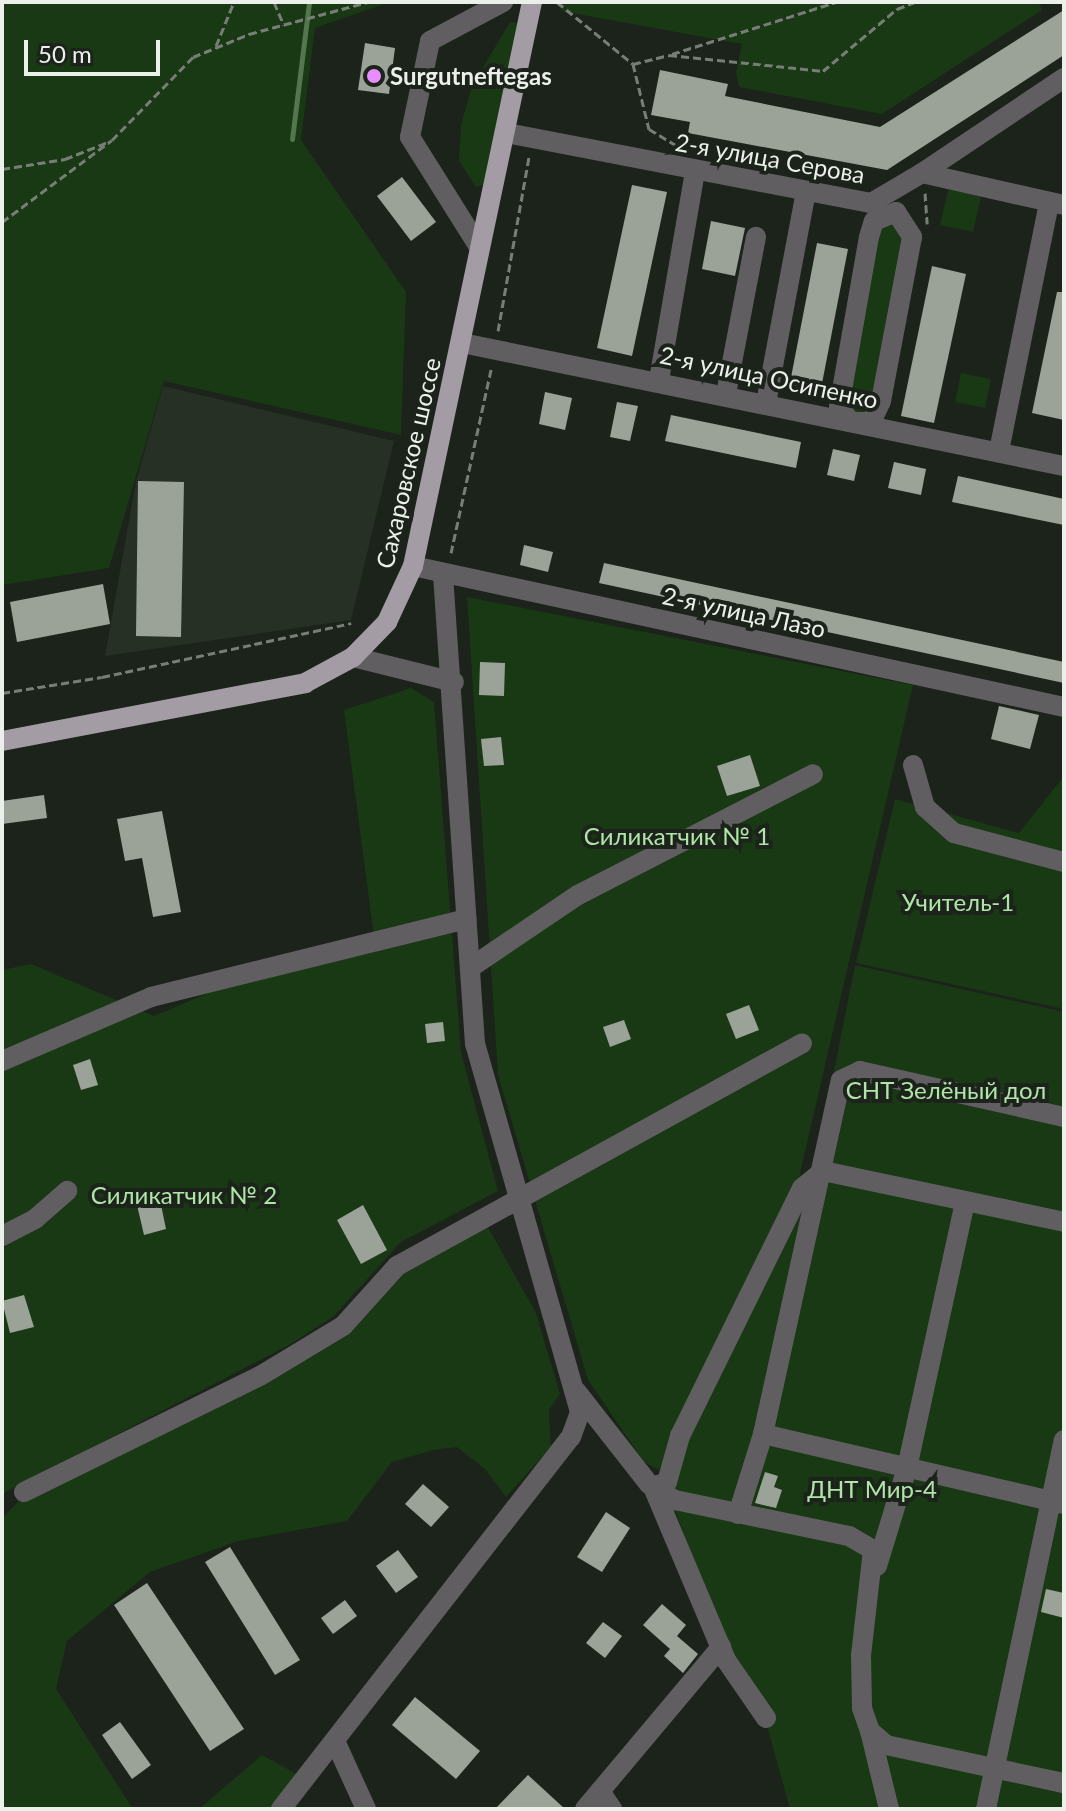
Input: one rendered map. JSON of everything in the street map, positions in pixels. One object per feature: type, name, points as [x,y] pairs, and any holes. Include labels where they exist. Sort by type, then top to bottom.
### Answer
[{"type":"main road","name":"Сахаровское шоссе","points":[[2,741],[284,689],[315,679],[353,657],[394,611],[413,566],[462,343],[479,247],[507,133],[532,2]]},
{"type":"street","points":[[479,247],[410,137],[430,41],[503,2]]},
{"type":"street","name":"2-я улица Серова","points":[[507,133],[806,192],[871,203],[892,203],[922,173],[1064,78]]},
{"type":"street","points":[[659,380],[695,171]]},
{"type":"street","points":[[922,173],[1057,203],[999,451]]},
{"type":"street","points":[[766,403],[806,192]]},
{"type":"street","points":[[892,203],[912,237],[877,415],[871,422],[851,422],[839,407],[869,237],[874,221],[892,203]]},
{"type":"street","points":[[726,394],[756,237]]},
{"type":"street","name":"2-я улица Осипенко","points":[[462,343],[659,380],[1064,466]]},
{"type":"street","name":"2-я улица Лазо","points":[[413,566],[1064,707]]},
{"type":"street","points":[[281,1809],[571,1437],[580,1412],[515,1196],[475,1044],[454,682],[443,574]]},
{"type":"street","points":[[353,657],[454,682]]},
{"type":"street","points":[[913,765],[925,807],[954,833],[1064,862]]},
{"type":"street","points":[[470,968],[578,895],[813,774]]},
{"type":"street","points":[[2,1061],[151,997],[466,919]]},
{"type":"street","points":[[24,1492],[260,1376],[343,1326],[397,1266],[515,1196],[802,1043]]},
{"type":"street","points":[[738,1514],[763,1434],[841,1080],[848,1073],[1064,1117]]},
{"type":"street","points":[[823,1171],[1064,1222]]},
{"type":"street","points":[[653,1487],[667,1482],[680,1436],[802,1188],[823,1171]]},
{"type":"street","points":[[2,1236],[35,1219],[67,1191]]},
{"type":"street","points":[[889,1809],[862,1708],[861,1655],[874,1575],[907,1468],[965,1201]]},
{"type":"street","points":[[576,1391],[653,1487],[721,1647],[766,1718]]},
{"type":"street","points":[[763,1434],[1057,1502]]},
{"type":"street","points":[[986,1809],[1057,1502],[1064,1440]]},
{"type":"street","points":[[653,1487],[675,1500],[849,1536],[873,1550],[874,1575]]},
{"type":"street","points":[[585,1809],[721,1647]]},
{"type":"street","points":[[870,1731],[886,1745],[1064,1783]]},
{"type":"street","points":[[335,1741],[366,1809]]},
{"type":"street","points":[[600,1791],[612,1809]]},
{"type":"path","points":[[216,46],[234,2]]},
{"type":"path","points":[[274,2],[284,25]]},
{"type":"path","points":[[2,222],[112,140],[193,57],[216,46],[368,2]]},
{"type":"path","points":[[557,2],[633,64],[649,129],[678,142],[695,171]]},
{"type":"path","points":[[564,8],[566,2]]},
{"type":"path","points":[[633,64],[836,2]]},
{"type":"path","points":[[669,55],[823,71],[897,9],[915,2]]},
{"type":"path","points":[[2,169],[65,159],[112,140]]},
{"type":"path","points":[[912,237],[928,223],[922,173]]},
{"type":"path","points":[[2,693],[102,677],[351,623]]},
{"type":"shaded area","points":[[163,386],[394,441],[351,620],[105,656],[136,481]]},
{"type":"green space","points":[[2,2],[390,2],[315,28],[301,140],[406,292],[401,435],[164,381],[109,568],[2,585]]},
{"type":"green space","points":[[562,2],[1039,2],[1042,10],[882,114],[739,87],[736,72],[742,44],[561,11]]},
{"type":"green space","points":[[510,22],[518,23],[486,184],[476,187],[459,161],[461,125],[472,86]]},
{"type":"green space","points":[[949,186],[982,193],[973,232],[940,225]]},
{"type":"green space","points":[[892,219],[909,230],[877,415],[854,419],[840,396],[869,237]]},
{"type":"green space","points":[[961,373],[991,379],[985,408],[955,402]]},
{"type":"green space","name":"Силикатчик № 1","points":[[467,597],[913,685],[799,1178],[659,1470],[644,1462],[588,1380],[498,1075]]},
{"type":"green space","name":"Силикатчик № 2","points":[[411,688],[434,702],[461,1052],[498,1191],[401,1242],[334,1316],[289,1345],[2,1494],[2,970],[31,964],[154,1016],[234,982],[376,952],[344,710]]},
{"type":"green space","name":"Учитель-1","points":[[1064,776],[1064,1009],[856,963],[895,799],[1019,833]]},
{"type":"green space","name":"СНТ Зелёный дол","points":[[855,965],[1064,1012],[1064,1218],[815,1166]]},
{"type":"green space","name":"ДНТ Мир-4","points":[[816,1172],[1064,1227],[1064,1809],[790,1809],[768,1729],[726,1646],[663,1478]]},
{"type":"green space","points":[[488,1227],[536,1313],[560,1394],[549,1410],[551,1447],[506,1497],[485,1469],[457,1447],[433,1450],[392,1462],[347,1521],[238,1541],[150,1572],[67,1641],[56,1689],[133,1809],[2,1809],[2,1518],[22,1498],[343,1326],[397,1266]]},
{"type":"green space","points":[[262,1755],[297,1774],[269,1809],[199,1809]]},
{"type":"building","points":[[1064,10],[1064,55],[887,170],[688,133],[690,122],[651,115],[660,70],[728,84],[725,96],[880,127]]},
{"type":"building","points":[[365,43],[395,48],[389,94],[358,90]]},
{"type":"building","points":[[402,177],[436,222],[411,241],[377,196]]},
{"type":"building","points":[[632,185],[667,192],[632,356],[597,348]]},
{"type":"building","points":[[711,221],[745,228],[735,276],[702,269]]},
{"type":"building","points":[[817,243],[848,249],[819,399],[788,393]]},
{"type":"building","points":[[932,266],[966,274],[934,423],[901,416]]},
{"type":"building","points":[[1057,292],[1064,292],[1064,420],[1032,413]]},
{"type":"building","points":[[545,392],[572,398],[565,430],[539,424]]},
{"type":"building","points":[[617,402],[638,406],[630,441],[610,437]]},
{"type":"building","points":[[671,415],[801,442],[796,468],[665,441]]},
{"type":"building","points":[[833,449],[860,455],[854,481],[827,475]]},
{"type":"building","points":[[894,462],[926,469],[921,495],[888,488]]},
{"type":"building","points":[[958,476],[1064,499],[1064,525],[952,502]]},
{"type":"building","points":[[138,481],[184,482],[181,637],[136,636]]},
{"type":"building","points":[[524,545],[553,552],[548,572],[520,565]]},
{"type":"building","points":[[604,563],[1064,662],[1064,683],[599,583]]},
{"type":"building","points":[[103,584],[110,624],[17,642],[10,602]]},
{"type":"building","points":[[480,662],[505,663],[504,696],[479,695]]},
{"type":"building","points":[[999,706],[1039,715],[1030,749],[991,739]]},
{"type":"building","points":[[501,737],[504,765],[484,766],[481,739]]},
{"type":"building","points":[[750,755],[760,786],[727,796],[717,766]]},
{"type":"building","points":[[44,795],[47,818],[2,824],[2,801]]},
{"type":"building","points":[[162,811],[181,912],[153,917],[142,858],[125,861],[117,819]]},
{"type":"building","points":[[749,1005],[759,1030],[736,1039],[726,1014]]},
{"type":"building","points":[[624,1020],[631,1039],[610,1047],[603,1027]]},
{"type":"building","points":[[443,1022],[445,1041],[427,1043],[425,1024]]},
{"type":"building","points":[[90,1059],[98,1085],[81,1090],[73,1065]]},
{"type":"building","points":[[160,1200],[166,1229],[144,1235],[137,1205]]},
{"type":"building","points":[[363,1205],[387,1250],[361,1264],[337,1220]]},
{"type":"building","points":[[24,1295],[34,1327],[10,1333],[2,1301]]},
{"type":"building","points":[[765,1472],[778,1476],[774,1487],[782,1490],[776,1508],[755,1503]]},
{"type":"building","points":[[423,1484],[449,1507],[431,1527],[405,1504]]},
{"type":"building","points":[[606,1512],[630,1528],[602,1572],[577,1557]]},
{"type":"building","points":[[230,1547],[300,1660],[275,1675],[205,1562]]},
{"type":"building","points":[[398,1550],[418,1577],[396,1593],[376,1566]]},
{"type":"building","points":[[147,1583],[244,1729],[210,1751],[114,1605]]},
{"type":"building","points":[[1046,1589],[1064,1593],[1064,1618],[1041,1612]]},
{"type":"building","points":[[345,1600],[357,1616],[333,1634],[321,1618]]},
{"type":"building","points":[[662,1604],[686,1625],[677,1636],[698,1654],[683,1673],[664,1656],[670,1649],[643,1625]]},
{"type":"building","points":[[603,1622],[622,1636],[605,1658],[586,1643]]},
{"type":"building","points":[[415,1697],[480,1751],[456,1779],[392,1725]]},
{"type":"building","points":[[120,1722],[151,1765],[132,1779],[102,1735]]},
{"type":"building","points":[[528,1775],[565,1809],[495,1809]]},
{"type":"waterway","points":[[292,139],[309,2]]},
{"type":"place","name":"Surgutneftegas","points":[[374,76]]}]
